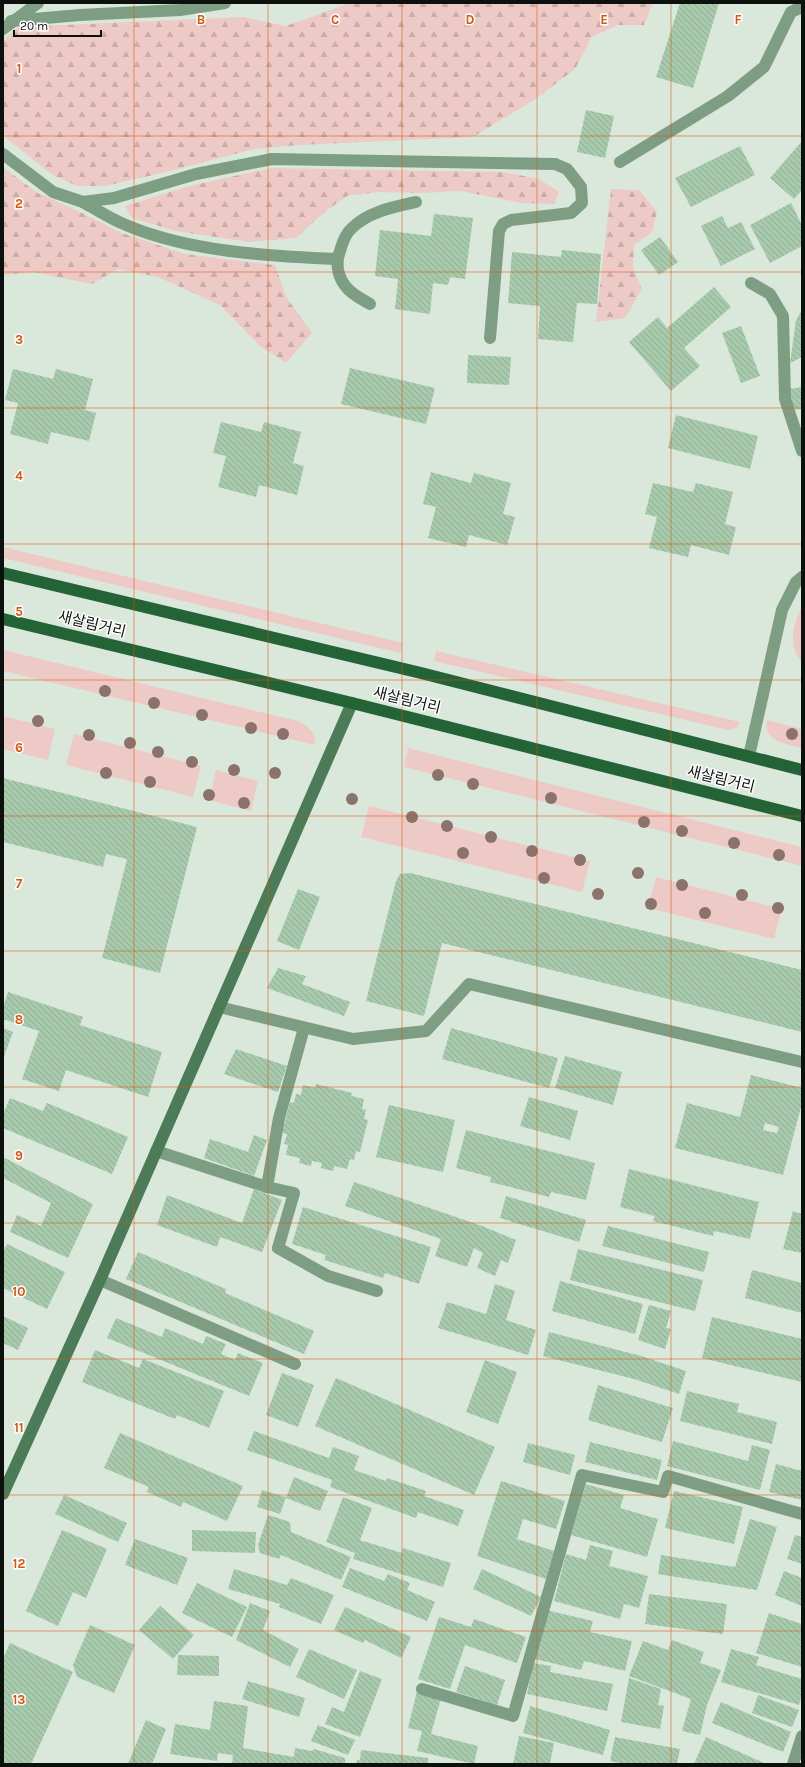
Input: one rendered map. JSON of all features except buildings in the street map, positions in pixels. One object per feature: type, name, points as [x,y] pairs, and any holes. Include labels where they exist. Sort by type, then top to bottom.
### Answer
[{"type":"main road","name":"새살림거리","points":[[3,573],[413,671],[802,770]]},
{"type":"main road","name":"새살림거리","points":[[3,619],[352,703],[802,816]]},
{"type":"street","points":[[7,25],[38,3]]},
{"type":"street","points":[[7,25],[80,15],[180,10],[225,3]]},
{"type":"street","points":[[620,162],[728,96],[764,67],[791,12],[802,7]]},
{"type":"street","points":[[3,154],[53,192],[83,202],[126,225],[185,244],[285,257],[337,259]]},
{"type":"street","points":[[83,202],[114,198],[196,174],[272,159],[555,164],[567,169],[580,187],[582,202],[571,213],[511,220],[503,224],[499,231],[490,338]]},
{"type":"street","points":[[370,304],[348,289],[339,273],[337,259],[342,244],[350,229],[370,215],[391,207],[416,202]]},
{"type":"street","points":[[751,283],[770,294],[783,316],[785,399],[802,451]]},
{"type":"street","points":[[749,756],[782,610],[796,582],[802,577]]},
{"type":"street","points":[[3,1494],[100,1280],[352,703]]},
{"type":"street","points":[[219,1007],[353,1039],[426,1031],[469,984],[802,1062]]},
{"type":"street","points":[[267,1187],[279,1118],[304,1028]]},
{"type":"street","points":[[156,1151],[267,1187],[294,1193],[278,1248],[328,1276],[377,1291]]},
{"type":"street","points":[[100,1280],[296,1364]]},
{"type":"street","points":[[422,1689],[513,1716],[582,1475],[663,1492],[668,1476],[802,1514]]},
{"type":"street","points":[[793,1764],[802,1736]]},
{"type":"green space","points":[[350,3],[653,3],[644,25],[618,25],[592,37],[575,69],[534,100],[473,137],[299,145],[254,149],[105,186],[77,186],[53,175],[3,136],[3,42],[18,27],[243,17],[286,26]]},
{"type":"green space","points":[[3,167],[36,192],[122,233],[185,254],[275,265],[286,297],[312,333],[286,363],[260,346],[220,305],[158,277],[118,269],[92,284],[34,272],[3,275]]},
{"type":"green space","points":[[271,168],[503,172],[539,179],[559,192],[554,204],[522,203],[461,191],[419,193],[378,192],[347,196],[322,214],[296,238],[249,242],[176,231],[132,218],[125,206],[189,186]]},
{"type":"green space","points":[[611,189],[639,190],[657,212],[652,232],[634,245],[633,268],[642,289],[625,318],[596,322]]},
{"type":"green space","points":[[3,547],[403,643],[400,653],[3,558]]},
{"type":"green space","points":[[802,607],[802,662],[794,649],[793,635],[796,621]]},
{"type":"green space","points":[[3,650],[298,721],[311,730],[315,745],[3,671]]},
{"type":"green space","points":[[436,651],[740,722],[736,728],[728,730],[434,661]]},
{"type":"green space","points":[[3,716],[55,729],[48,760],[3,749]]},
{"type":"green space","points":[[767,720],[802,729],[802,748],[783,743],[772,737],[768,733],[766,727]]},
{"type":"green space","points":[[74,734],[201,766],[193,797],[66,765]]},
{"type":"green space","points":[[408,748],[802,847],[802,866],[404,767]]},
{"type":"green space","points":[[216,770],[258,781],[251,811],[209,800]]},
{"type":"green space","points":[[369,806],[590,861],[582,892],[361,837]]},
{"type":"green space","points":[[656,877],[782,909],[774,939],[648,908]]}]
